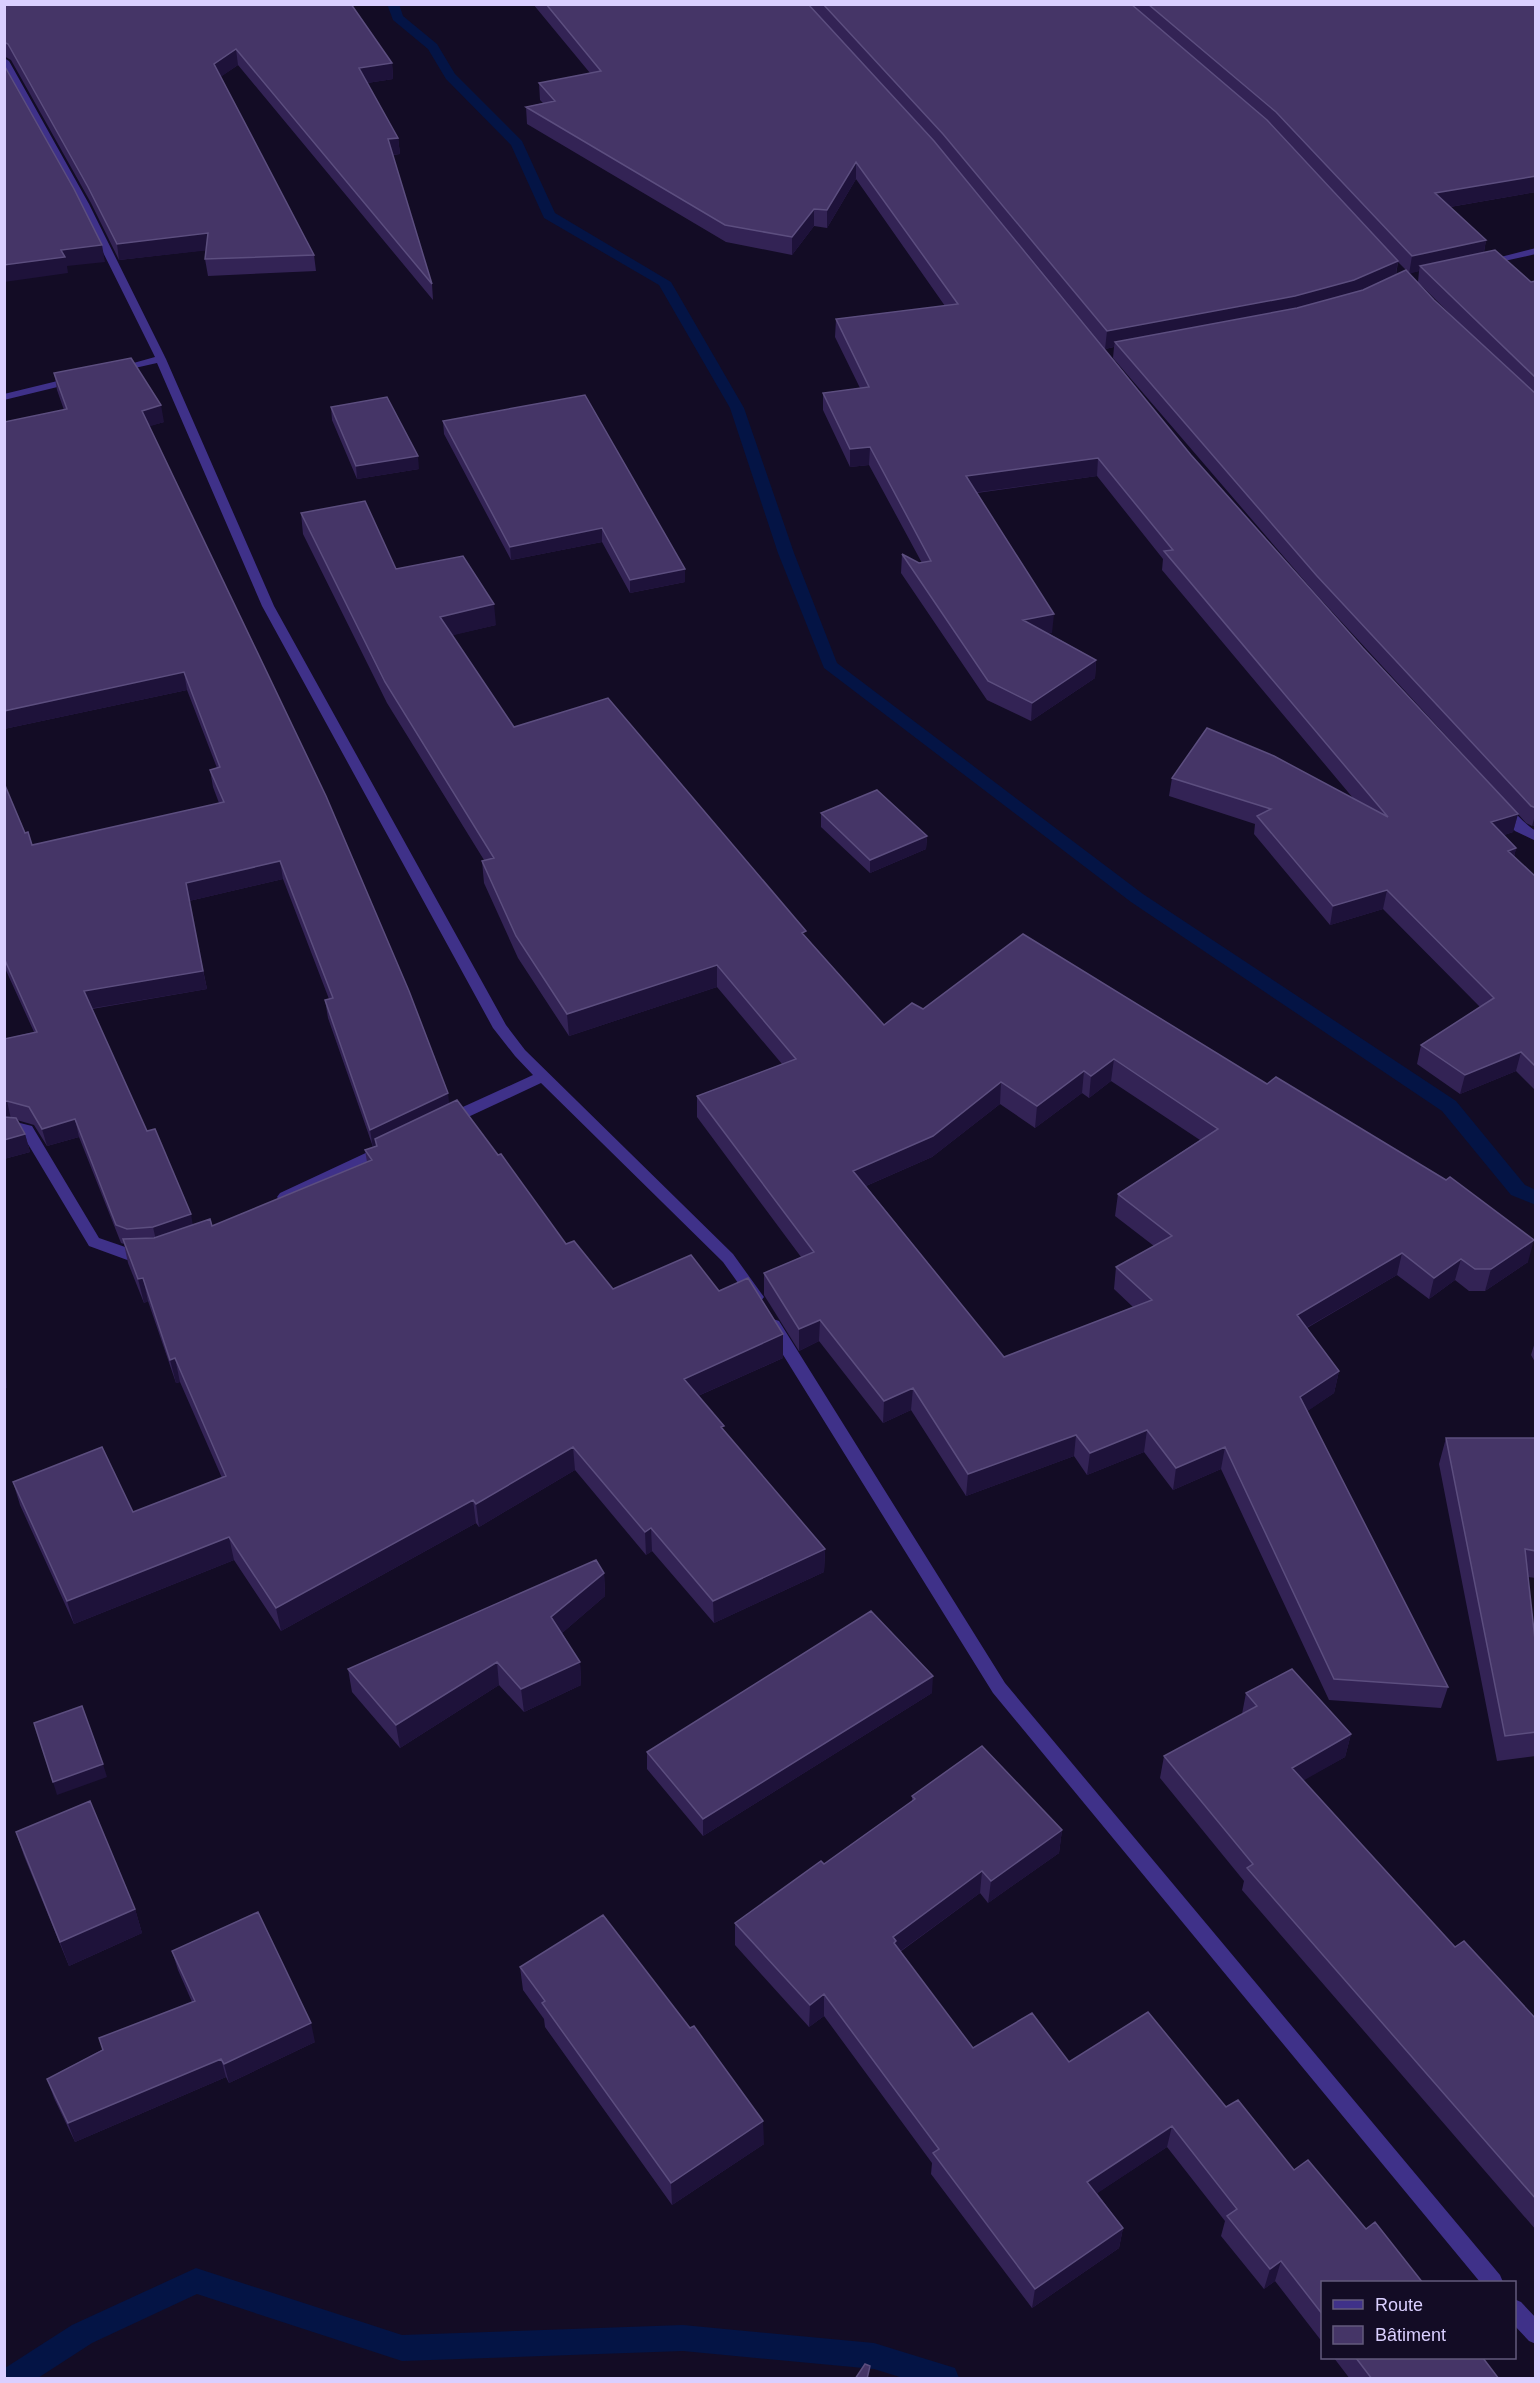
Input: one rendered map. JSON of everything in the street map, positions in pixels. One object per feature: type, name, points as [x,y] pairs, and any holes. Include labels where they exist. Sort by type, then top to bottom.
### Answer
[{"type":"street","points":[[6,66],[84,204],[161,359],[268,606],[500,1028],[543,1076],[728,1258],[752,1290],[999,1688],[1491,2281]]},
{"type":"street","points":[[1470,266],[1536,251]]},
{"type":"street","points":[[105,372],[161,359]]},
{"type":"street","points":[[4,397],[83,378]]},
{"type":"street","points":[[1496,802],[1520,828],[1536,837]]},
{"type":"street","points":[[438,1125],[543,1076]]},
{"type":"street","points":[[4,1128],[12,1126],[27,1130],[94,1242],[130,1256],[158,1253]]},
{"type":"street","points":[[272,1203],[397,1144]]},
{"type":"street","points":[[1516,2310],[1536,2334]]},
{"type":"building","points":[[4,4],[351,4],[392,63],[359,68],[398,138],[388,139],[432,284],[236,49],[214,64],[314,255],[205,259],[208,233],[117,244],[88,187],[8,44],[4,42]]},
{"type":"building","points":[[546,4],[808,4],[934,141],[1191,455],[1363,648],[1518,814],[1491,822],[1516,848],[1508,851],[1536,877],[1536,1067],[1521,1052],[1465,1075],[1421,1045],[1494,998],[1387,890],[1333,906],[1257,816],[1271,809],[1172,778],[1207,728],[1274,756],[1388,817],[1164,551],[1173,550],[1098,458],[966,476],[1054,614],[1023,620],[1096,660],[1032,703],[988,681],[902,554],[919,563],[931,561],[870,447],[850,449],[823,393],[869,387],[836,319],[958,304],[856,162],[827,210],[814,209],[792,237],[725,225],[526,107],[555,101],[539,83],[601,71]]},
{"type":"building","points":[[823,4],[1131,4],[1267,120],[1398,261],[1354,280],[1295,296],[1107,331],[943,134]]},
{"type":"building","points":[[1148,4],[1536,4],[1536,176],[1435,193],[1486,240],[1412,256],[1276,112]]},
{"type":"building","points":[[4,65],[74,189],[102,245],[61,250],[65,257],[4,265]]},
{"type":"building","points":[[1495,250],[1531,282],[1536,281],[1536,378],[1420,266]]},
{"type":"building","points":[[1406,270],[1434,300],[1536,394],[1536,808],[1531,806],[1317,576],[1115,342],[1297,308],[1363,290]]},
{"type":"building","points":[[131,358],[161,405],[142,411],[326,796],[409,991],[448,1093],[370,1130],[325,1000],[333,998],[280,861],[186,883],[203,971],[84,991],[147,1131],[155,1129],[191,1214],[153,1227],[127,1229],[116,1225],[75,1119],[42,1129],[29,1107],[4,1102],[4,1039],[37,1032],[4,958],[4,783],[32,845],[224,802],[210,770],[220,767],[184,672],[4,711],[4,422],[67,409],[54,373]]},
{"type":"building","points":[[585,395],[685,569],[630,580],[602,528],[510,547],[443,421]]},
{"type":"building","points":[[387,397],[418,456],[356,466],[331,407]]},
{"type":"building","points":[[365,501],[396,569],[463,556],[494,604],[440,617],[514,727],[608,698],[806,931],[802,933],[884,1025],[912,1003],[923,1009],[1023,934],[1267,1084],[1276,1077],[1446,1180],[1450,1177],[1534,1240],[1491,1269],[1475,1269],[1461,1259],[1434,1278],[1402,1253],[1297,1315],[1339,1371],[1300,1397],[1448,1687],[1334,1679],[1225,1447],[1176,1468],[1147,1430],[1090,1453],[1076,1435],[968,1474],[913,1388],[884,1401],[820,1320],[799,1329],[764,1273],[814,1252],[697,1096],[796,1059],[717,965],[567,1014],[516,936],[482,861],[494,858],[385,682],[301,513]],"holes":[[[1114,1059],[1218,1129],[1118,1194],[1172,1236],[1116,1267],[1152,1300],[1004,1357],[853,1171],[933,1136],[1001,1082],[1037,1106],[1084,1071],[1091,1076]]]},
{"type":"building","points":[[877,790],[927,836],[870,860],[821,813]]},
{"type":"building","points":[[457,1100],[498,1155],[501,1154],[566,1244],[574,1241],[613,1289],[691,1255],[719,1291],[748,1278],[783,1334],[684,1379],[724,1426],[721,1427],[825,1549],[713,1601],[651,1528],[645,1532],[573,1447],[476,1504],[473,1500],[276,1608],[229,1537],[67,1601],[13,1482],[102,1447],[133,1512],[226,1476],[175,1358],[170,1360],[143,1278],[138,1279],[123,1239],[154,1238],[210,1219],[212,1226],[372,1160],[365,1150],[377,1146],[375,1139]]},
{"type":"building","points":[[4,1117],[16,1118],[25,1134],[4,1140]]},
{"type":"building","points":[[1446,1438],[1536,1438],[1536,1551],[1525,1549],[1536,1649],[1536,1732],[1505,1736]]},
{"type":"building","points":[[596,1560],[604,1573],[551,1617],[580,1662],[521,1689],[497,1662],[396,1725],[348,1669]]},
{"type":"building","points":[[871,1611],[933,1676],[703,1819],[647,1752]]},
{"type":"building","points":[[1292,1669],[1351,1734],[1292,1768],[1455,1947],[1464,1941],[1536,2019],[1536,2199],[1247,1868],[1253,1864],[1164,1756],[1257,1706],[1246,1693]]},
{"type":"building","points":[[82,1706],[103,1764],[53,1782],[34,1723]]},
{"type":"building","points":[[982,1746],[1062,1830],[991,1881],[982,1871],[893,1937],[896,1941],[894,1943],[973,2048],[1032,2013],[1069,2062],[1148,2012],[1226,2107],[1238,2100],[1294,2170],[1308,2160],[1366,2229],[1375,2222],[1421,2281],[1321,2281],[1321,2312],[1281,2261],[1270,2269],[1227,2216],[1237,2209],[1172,2126],[1087,2182],[1123,2228],[1035,2289],[933,2153],[939,2149],[824,1994],[810,2005],[735,1923],[821,1861],[824,1864],[915,1799],[912,1796]]},
{"type":"building","points":[[90,1801],[135,1909],[60,1942],[16,1832]]},
{"type":"building","points":[[258,1912],[311,2023],[224,2064],[221,2059],[68,2123],[47,2079],[103,2050],[99,2038],[195,2001],[172,1951]]},
{"type":"building","points":[[603,1915],[690,2028],[694,2026],[763,2121],[671,2183],[542,2003],[545,2001],[520,1967]]},
{"type":"building","points":[[1357,2359],[1484,2359],[1499,2379],[1372,2379]]},
{"type":"building","points":[[865,2364],[870,2366],[867,2379],[855,2379]]},
{"type":"waterway","points":[[393,4],[397,17],[433,47],[450,76],[517,144],[549,215],[664,282],[737,408],[786,553],[830,665],[1137,898],[1449,1106],[1518,1190],[1536,1198]]},
{"type":"waterway","points":[[15,2378],[82,2334],[196,2281],[402,2348],[683,2338],[874,2356],[945,2378]]}]
